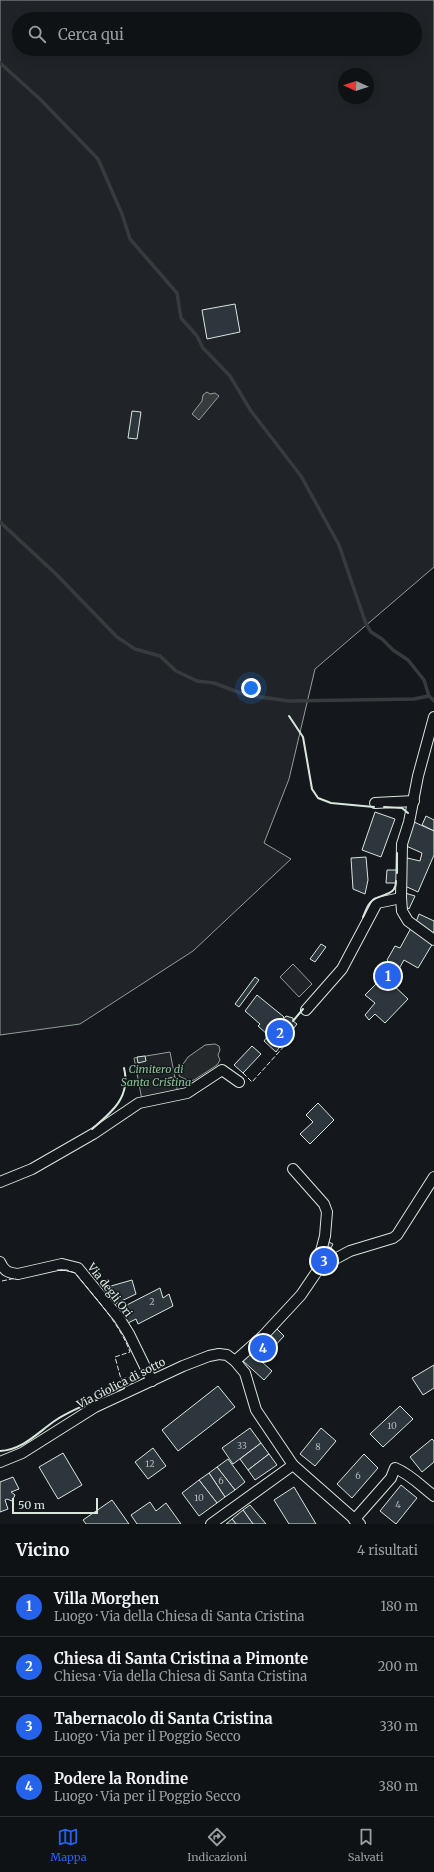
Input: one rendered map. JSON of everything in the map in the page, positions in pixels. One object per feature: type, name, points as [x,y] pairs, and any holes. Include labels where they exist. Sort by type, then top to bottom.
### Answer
[{"type":"street","points":[[434,717],[409,822],[402,844],[401,898],[402,911],[408,921],[434,940]]},
{"type":"street","points":[[375,803],[414,801]]},
{"type":"street","points":[[306,1010],[342,969],[377,903],[401,898]]},
{"type":"street","points":[[0,1182],[32,1169],[93,1134],[139,1103],[188,1093],[222,1070],[240,1082]]},
{"type":"street","points":[[293,1169],[324,1204],[327,1212],[320,1267]]},
{"type":"street","points":[[434,1177],[397,1235],[393,1238],[350,1251],[320,1267],[301,1295],[263,1336],[235,1361],[245,1373],[256,1410],[293,1465],[357,1522],[391,1478],[396,1468],[408,1473],[434,1496]]},
{"type":"street","name":"Via degli Ori","points":[[0,1262],[6,1272],[18,1274],[62,1264],[78,1268],[119,1318],[129,1334],[152,1381]]},
{"type":"street","name":"Via Giolica di sotto","points":[[0,1462],[22,1453],[95,1408],[183,1366],[209,1356],[220,1354],[227,1355],[235,1361]]},
{"type":"street","points":[[211,1524],[293,1465]]},
{"type":"street","points":[[425,1489],[434,1483]]},
{"type":"green space","points":[[0,0],[434,0],[434,567],[315,669],[289,779],[264,843],[291,859],[193,951],[80,1024],[0,1035]]},
{"type":"green space","points":[[293,964],[312,984],[299,997],[280,977]]},
{"type":"green space","name":"Cimitero di Santa Cristina","points":[[170,1052],[178,1093],[142,1100],[134,1058]]},
{"type":"shaded area","points":[[207,392],[210,394],[215,393],[219,396],[199,420],[192,414],[202,401],[203,395]]},
{"type":"shaded area","points":[[215,1044],[219,1046],[220,1050],[218,1055],[220,1060],[217,1065],[194,1080],[189,1081],[179,1076],[179,1070],[188,1057],[205,1045]]},
{"type":"building","points":[[235,304],[240,332],[207,339],[202,310]]},
{"type":"building","points":[[132,411],[141,412],[137,439],[128,438]]},
{"type":"building","points":[[375,812],[395,819],[381,857],[362,850]]},
{"type":"building","points":[[426,816],[434,820],[434,831],[422,825]]},
{"type":"building","points":[[414,822],[434,831],[434,855],[418,892],[405,886],[403,857],[420,861],[422,853],[404,845]]},
{"type":"building","points":[[366,857],[368,880],[365,894],[353,889],[351,858]]},
{"type":"building","points":[[387,870],[399,870],[398,883],[386,883]]},
{"type":"building","points":[[405,893],[415,896],[409,909],[406,906]]},
{"type":"building","points":[[419,914],[434,921],[434,935],[416,922]]},
{"type":"building","points":[[411,928],[433,943],[418,968],[404,960],[391,983],[408,999],[385,1023],[375,1014],[369,1020],[365,1015],[375,1003],[365,995],[377,983],[390,963],[387,960],[395,946],[400,948]]},
{"type":"building","points":[[321,944],[326,947],[315,962],[310,959]]},
{"type":"building","points":[[255,977],[259,980],[239,1007],[235,1004]]},
{"type":"building","points":[[257,995],[284,1017],[275,1030],[274,1028],[268,1035],[258,1026],[260,1024],[245,1011]]},
{"type":"building","points":[[286,1016],[293,1018],[293,1021],[297,1024],[276,1052],[264,1041]]},
{"type":"building","points":[[252,1046],[261,1054],[243,1073],[234,1065]]},
{"type":"building","points":[[145,1056],[146,1061],[138,1063],[137,1057]]},
{"type":"building","points":[[175,1077],[176,1084],[166,1085],[165,1079]]},
{"type":"building","points":[[318,1103],[334,1120],[310,1144],[300,1134],[313,1122],[306,1115]]},
{"type":"building","points":[[327,1241],[333,1244],[331,1248],[325,1245]]},
{"type":"building","points":[[132,1280],[136,1294],[113,1305],[108,1297],[113,1293],[111,1286]]},
{"type":"building","points":[[160,1288],[163,1298],[169,1294],[173,1306],[138,1324],[136,1319],[128,1323],[121,1308]]},
{"type":"building","points":[[274,1326],[284,1336],[261,1361],[272,1371],[264,1380],[242,1360]]},
{"type":"building","points":[[434,1365],[434,1388],[423,1395],[412,1378]]},
{"type":"building","points":[[218,1386],[235,1407],[178,1451],[162,1430]]},
{"type":"building","points":[[400,1406],[413,1419],[383,1447],[370,1434]]},
{"type":"building","points":[[250,1428],[261,1443],[233,1464],[222,1448]]},
{"type":"building","points":[[321,1428],[336,1441],[315,1466],[300,1454]]},
{"type":"building","points":[[432,1439],[434,1441],[434,1462],[422,1472],[410,1457]]},
{"type":"building","points":[[261,1443],[269,1454],[248,1470],[240,1459]]},
{"type":"building","points":[[153,1448],[166,1466],[148,1479],[135,1462]]},
{"type":"building","points":[[63,1453],[82,1485],[58,1499],[39,1467]]},
{"type":"building","points":[[269,1454],[277,1465],[255,1480],[248,1470]]},
{"type":"building","points":[[364,1454],[378,1468],[352,1498],[337,1484]]},
{"type":"building","points":[[228,1459],[245,1482],[235,1490],[217,1467]]},
{"type":"building","points":[[217,1467],[235,1490],[225,1497],[209,1473]]},
{"type":"building","points":[[209,1473],[225,1497],[217,1503],[199,1480]]},
{"type":"building","points":[[13,1477],[19,1489],[11,1492],[15,1495],[12,1501],[7,1499],[5,1500],[8,1509],[0,1512],[0,1482]]},
{"type":"building","points":[[199,1480],[217,1503],[199,1516],[182,1493]]},
{"type":"building","points":[[401,1485],[417,1498],[396,1524],[380,1511]]},
{"type":"building","points":[[294,1487],[316,1524],[289,1524],[274,1500]]},
{"type":"building","points":[[112,1500],[129,1524],[86,1524],[83,1520]]},
{"type":"building","points":[[150,1502],[156,1511],[166,1503],[181,1524],[137,1524],[131,1515]]},
{"type":"building","points":[[250,1505],[266,1524],[253,1524],[243,1510]]},
{"type":"building","points":[[243,1510],[253,1524],[236,1524],[232,1519]]},
{"type":"building","points":[[232,1519],[236,1524],[226,1524]]},
{"type":"waterway","points":[[0,63],[40,99],[98,159],[122,214],[130,239],[177,293],[181,318],[197,336],[203,348],[230,376],[251,411],[301,476],[339,545],[366,624],[371,632],[408,660],[424,680],[429,696],[434,701]]},
{"type":"waterway","points":[[0,522],[56,574],[117,637],[135,649],[160,656],[176,671],[197,681],[214,683],[246,695],[289,701],[414,699],[429,696]]},
{"type":"fence","points":[[243,1073],[252,1082],[287,1043],[284,1040]]},
{"type":"fence","points":[[57,1270],[67,1270],[75,1273],[120,1331],[130,1352],[115,1357],[121,1379],[143,1375],[144,1380]]},
{"type":"fence","points":[[2,1281],[16,1278]]},
{"type":"wall","points":[[289,716],[303,737],[312,789],[318,798],[331,803],[374,807]]},
{"type":"wall","points":[[384,807],[402,808],[408,813]]},
{"type":"wall","points":[[397,853],[397,873]]},
{"type":"wall","points":[[363,917],[371,902],[391,892],[394,889],[396,881]]},
{"type":"wall","points":[[293,1021],[303,1009]]},
{"type":"wall","points":[[92,1129],[113,1110],[122,1096],[125,1087],[124,1068]]},
{"type":"wall","points":[[0,1451],[8,1450],[23,1444],[64,1415],[124,1388]]},
{"type":"place","name":"Villa Morghen","points":[[388,976]]},
{"type":"place","name":"Chiesa di Santa Cristina a Pimonte","points":[[280,1033]]},
{"type":"place","name":"Tabernacolo di Santa Cristina","points":[[324,1261]]},
{"type":"place","name":"Podere la Rondine","points":[[263,1348]]}]
